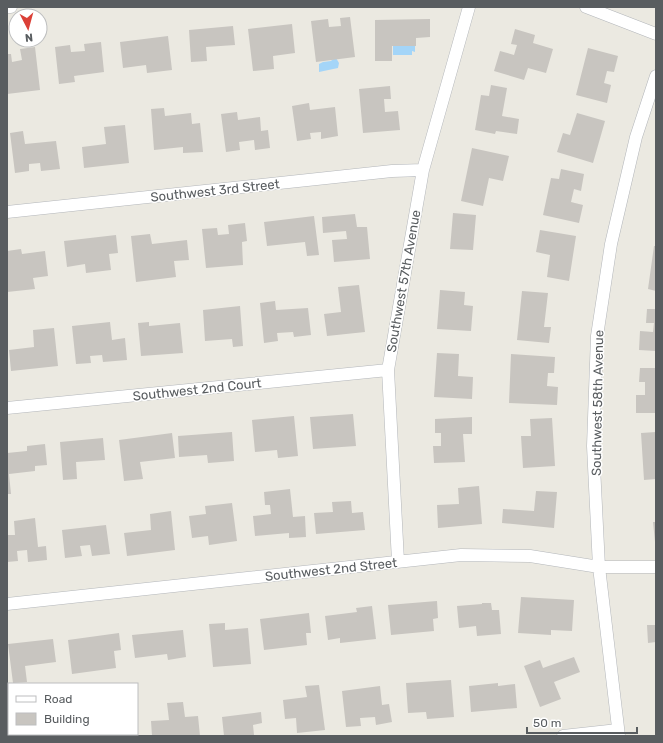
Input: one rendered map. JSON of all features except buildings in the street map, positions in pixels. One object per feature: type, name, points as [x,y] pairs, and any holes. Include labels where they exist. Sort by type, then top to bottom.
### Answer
[{"type":"street","name":"Southwest 57th Avenue","points":[[398,561],[388,370],[423,170],[469,7]]},
{"type":"street","points":[[586,7],[656,34]]},
{"type":"street","name":"Southwest 58th Avenue","points":[[619,733],[599,567],[593,446],[597,336],[611,244],[636,137],[656,76]]},
{"type":"street","name":"Southwest 3rd Street","points":[[7,212],[392,171],[423,170]]},
{"type":"street","name":"Southwest 2nd Court","points":[[7,408],[388,370]]},
{"type":"street","name":"Southwest 2nd Street","points":[[7,604],[461,555],[530,556],[599,567],[656,567]]},
{"type":"street","points":[[563,736],[619,733]]},
{"type":"water","points":[[393,44],[415,44],[415,52],[412,51],[412,55],[393,55]]},
{"type":"water","points":[[336,58],[339,63],[338,68],[319,72],[319,64]]}]
